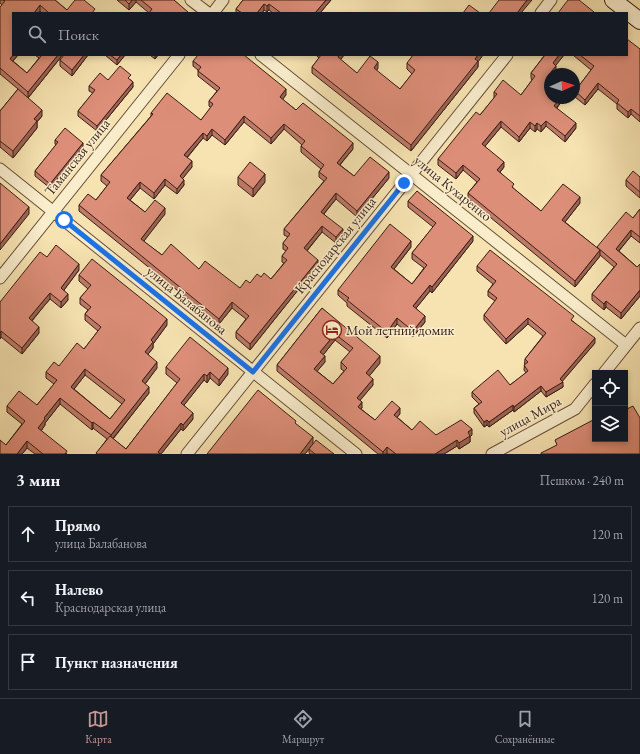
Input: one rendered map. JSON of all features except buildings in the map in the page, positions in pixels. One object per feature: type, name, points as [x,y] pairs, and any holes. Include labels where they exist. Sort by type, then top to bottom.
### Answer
[{"type":"main road","points":[[613,0],[640,21]]},
{"type":"street","points":[[191,0],[207,12]]},
{"type":"street","points":[[214,12],[223,0]]},
{"type":"street","points":[[542,12],[551,0]]},
{"type":"street","name":"Таманская улица","points":[[0,278],[178,56]]},
{"type":"street","name":"улица Кухаренко","points":[[262,56],[626,345]]},
{"type":"street","name":"Краснодарская улица","points":[[187,454],[506,56]]},
{"type":"street","name":"улица Балабанова","points":[[0,169],[356,454]]},
{"type":"street","points":[[606,370],[640,328]]},
{"type":"street","name":"улица Мира","points":[[492,454],[575,409],[592,388]]},
{"type":"place","name":"Мой летний домик","points":[[332,330]]},
{"type":"route","points":[[64,220],[253,372],[404,183]]}]
